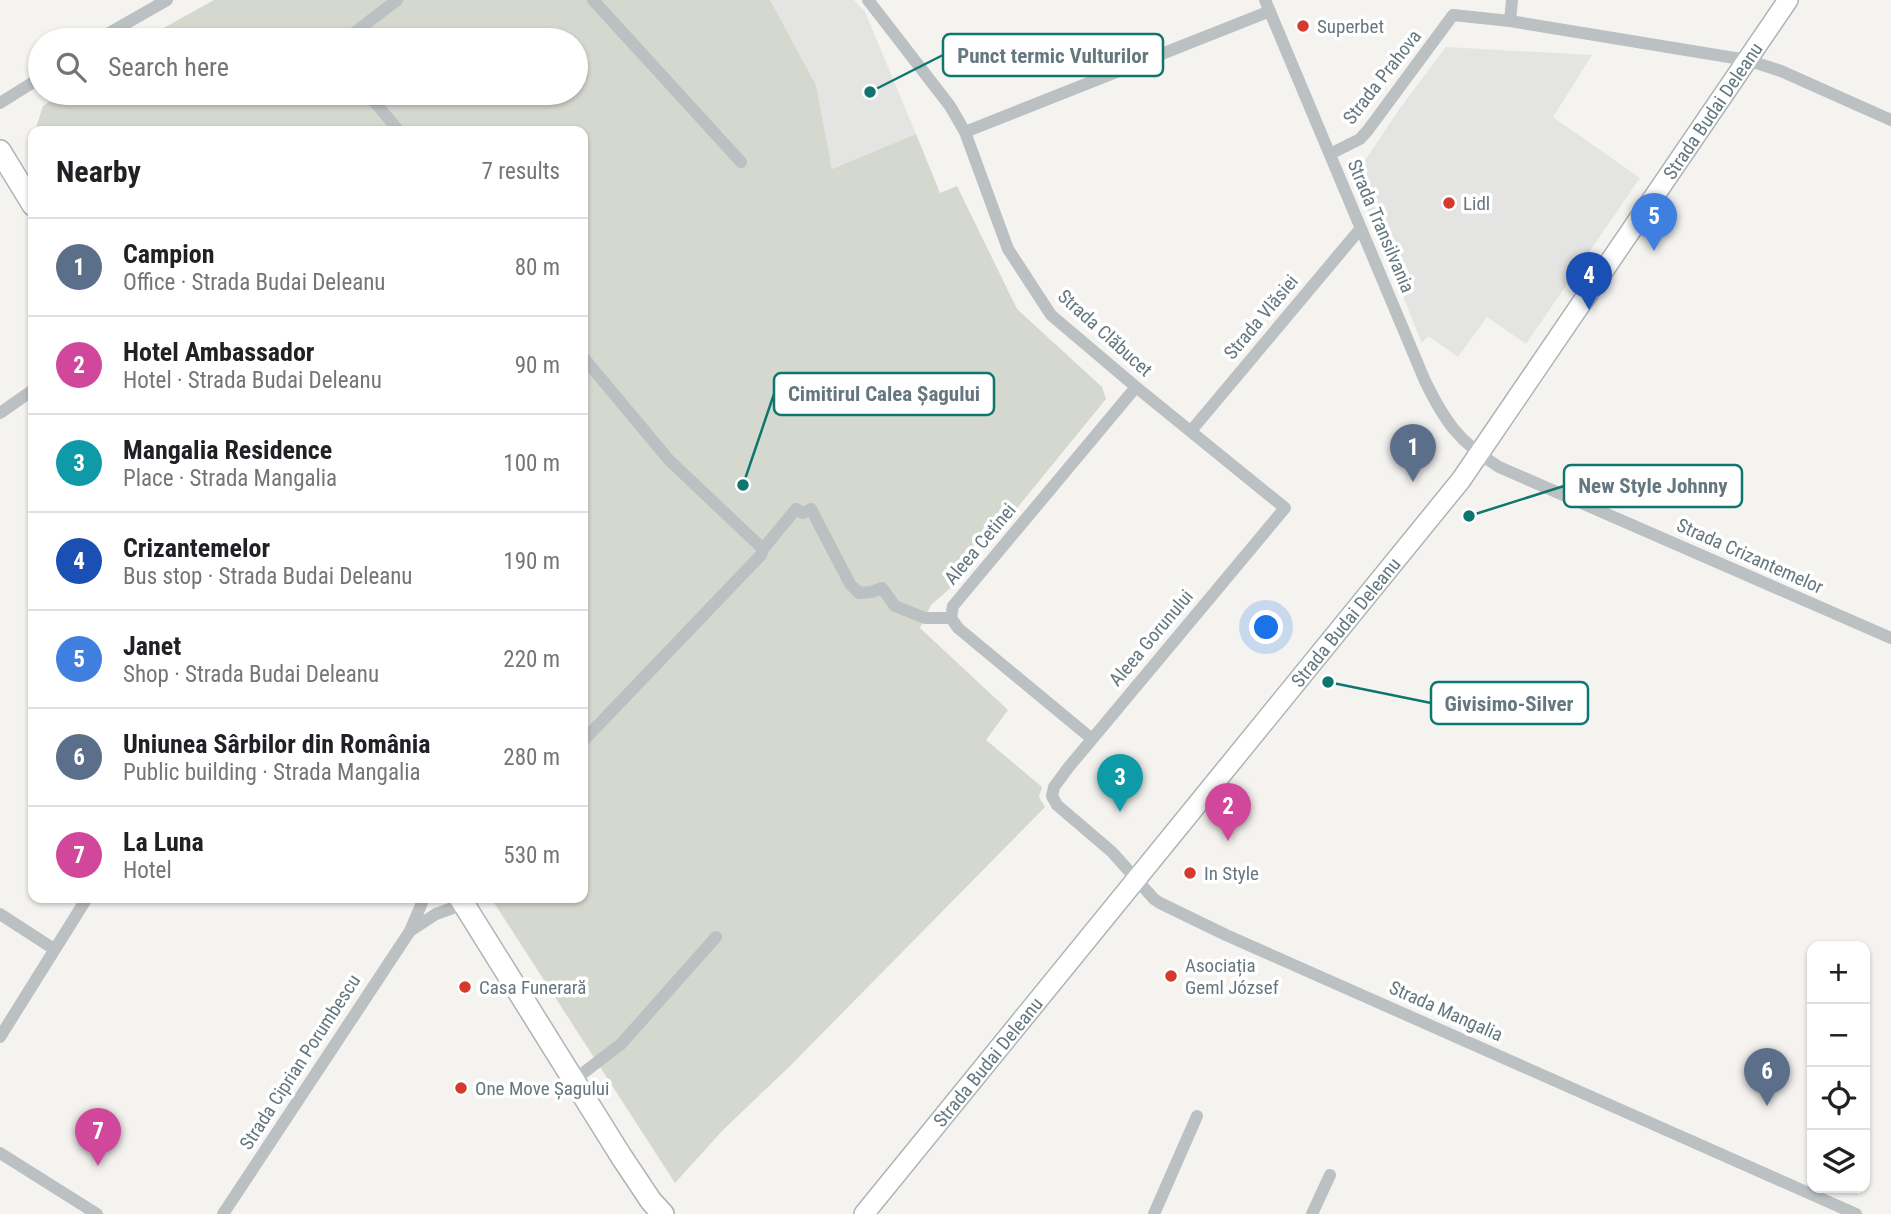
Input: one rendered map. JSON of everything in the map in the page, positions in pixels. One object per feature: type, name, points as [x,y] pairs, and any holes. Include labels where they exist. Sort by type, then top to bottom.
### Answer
[{"type":"main road","name":"Strada Budai Deleanu","points":[[864,1214],[1453,491],[1788,0]]},
{"type":"main road","points":[[0,151],[28,197]]},
{"type":"main road","points":[[463,903],[656,1210]]},
{"type":"street","points":[[118,28],[167,0]]},
{"type":"street","points":[[361,28],[397,0]]},
{"type":"street","points":[[593,0],[741,162]]},
{"type":"street","name":"Strada Clăbucet","points":[[868,0],[950,106],[965,132],[998,226],[1020,270],[1051,315],[1285,508]]},
{"type":"street","points":[[1510,21],[1512,0]]},
{"type":"street","points":[[965,132],[1267,5]]},
{"type":"street","name":"Strada Transilvania","points":[[1267,5],[1440,411],[1455,433],[1479,455]]},
{"type":"street","name":"Strada Prahova","points":[[1330,154],[1351,145],[1368,131],[1453,15],[1510,21],[1748,60],[1781,71],[1891,120]]},
{"type":"street","points":[[0,103],[28,86]]},
{"type":"street","points":[[378,105],[395,126]]},
{"type":"street","name":"Strada Vlăsiei","points":[[1191,431],[1361,228]]},
{"type":"street","points":[[588,363],[669,460],[763,548]]},
{"type":"street","name":"Aleea Cetinei","points":[[951,618],[953,606],[1136,387]]},
{"type":"street","points":[[0,412],[28,393]]},
{"type":"street","name":"Strada Crizantemelor","points":[[1479,455],[1499,467],[1891,638]]},
{"type":"street","name":"Aleea Gorunului","points":[[1052,796],[1055,787],[1092,739],[1285,508]]},
{"type":"street","points":[[588,736],[717,603],[761,555],[763,548],[796,509],[803,513],[811,509],[850,584],[859,593],[882,588],[895,606],[925,618],[951,618],[958,628],[1092,739]]},
{"type":"street","name":"Strada Mangalia","points":[[1052,796],[1058,805],[1111,852],[1160,903],[1831,1209],[1856,1214]]},
{"type":"street","points":[[0,1037],[84,903]]},
{"type":"street","name":"Strada Ciprian Porumbescu","points":[[223,1214],[410,931],[422,903]]},
{"type":"street","name":"Strada Ciprian Porumbescu","points":[[410,931],[458,903]]},
{"type":"street","points":[[0,914],[54,949]]},
{"type":"street","points":[[574,1080],[621,1044],[716,937]]},
{"type":"street","points":[[1154,1214],[1197,1116]]},
{"type":"street","points":[[0,1153],[97,1214]]},
{"type":"street","points":[[1312,1214],[1330,1175]]},
{"type":"shaded area","points":[[214,0],[770,0],[816,85],[832,169],[916,134],[940,193],[957,186],[1017,309],[1102,387],[1106,399],[955,584],[931,605],[920,628],[1008,710],[986,740],[1042,787],[1039,797],[1045,807],[790,1066],[722,1131],[675,1183],[494,903],[588,903],[588,126],[37,126],[45,105],[588,105],[588,28],[164,28]]},
{"type":"shaded area","points":[[770,0],[854,0],[865,12],[916,134],[832,169],[816,85]]},
{"type":"shaded area","points":[[1446,47],[1592,55],[1553,117],[1640,178],[1526,344],[1487,317],[1458,357],[1428,336],[1422,343],[1366,206],[1356,174],[1400,108]]},
{"type":"place","name":"Superbet","points":[[1303,26]]},
{"type":"place","name":"Punct termic Vulturilor","points":[[870,92]]},
{"type":"place","name":"Lidl","points":[[1449,203]]},
{"type":"place","name":"Janet","points":[[1654,251]]},
{"type":"place","name":"Crizantemelor","points":[[1589,310]]},
{"type":"place","name":"Campion","points":[[1413,482]]},
{"type":"place","name":"Cimitirul Calea Șagului","points":[[743,485]]},
{"type":"place","name":"New Style Johnny","points":[[1469,516]]},
{"type":"place","name":"Givisimo-Silver","points":[[1328,682]]},
{"type":"place","name":"Mangalia Residence","points":[[1120,812]]},
{"type":"place","name":"Hotel Ambassador","points":[[1228,841]]},
{"type":"place","name":"In Style","points":[[1190,873]]},
{"type":"place","name":"Asociația Geml József","points":[[1171,976]]},
{"type":"place","name":"Casa Funerară","points":[[465,987]]},
{"type":"place","name":"One Move Șagului","points":[[461,1088]]},
{"type":"place","name":"Uniunea Sârbilor din România","points":[[1767,1106]]},
{"type":"place","name":"La Luna","points":[[98,1166]]}]
